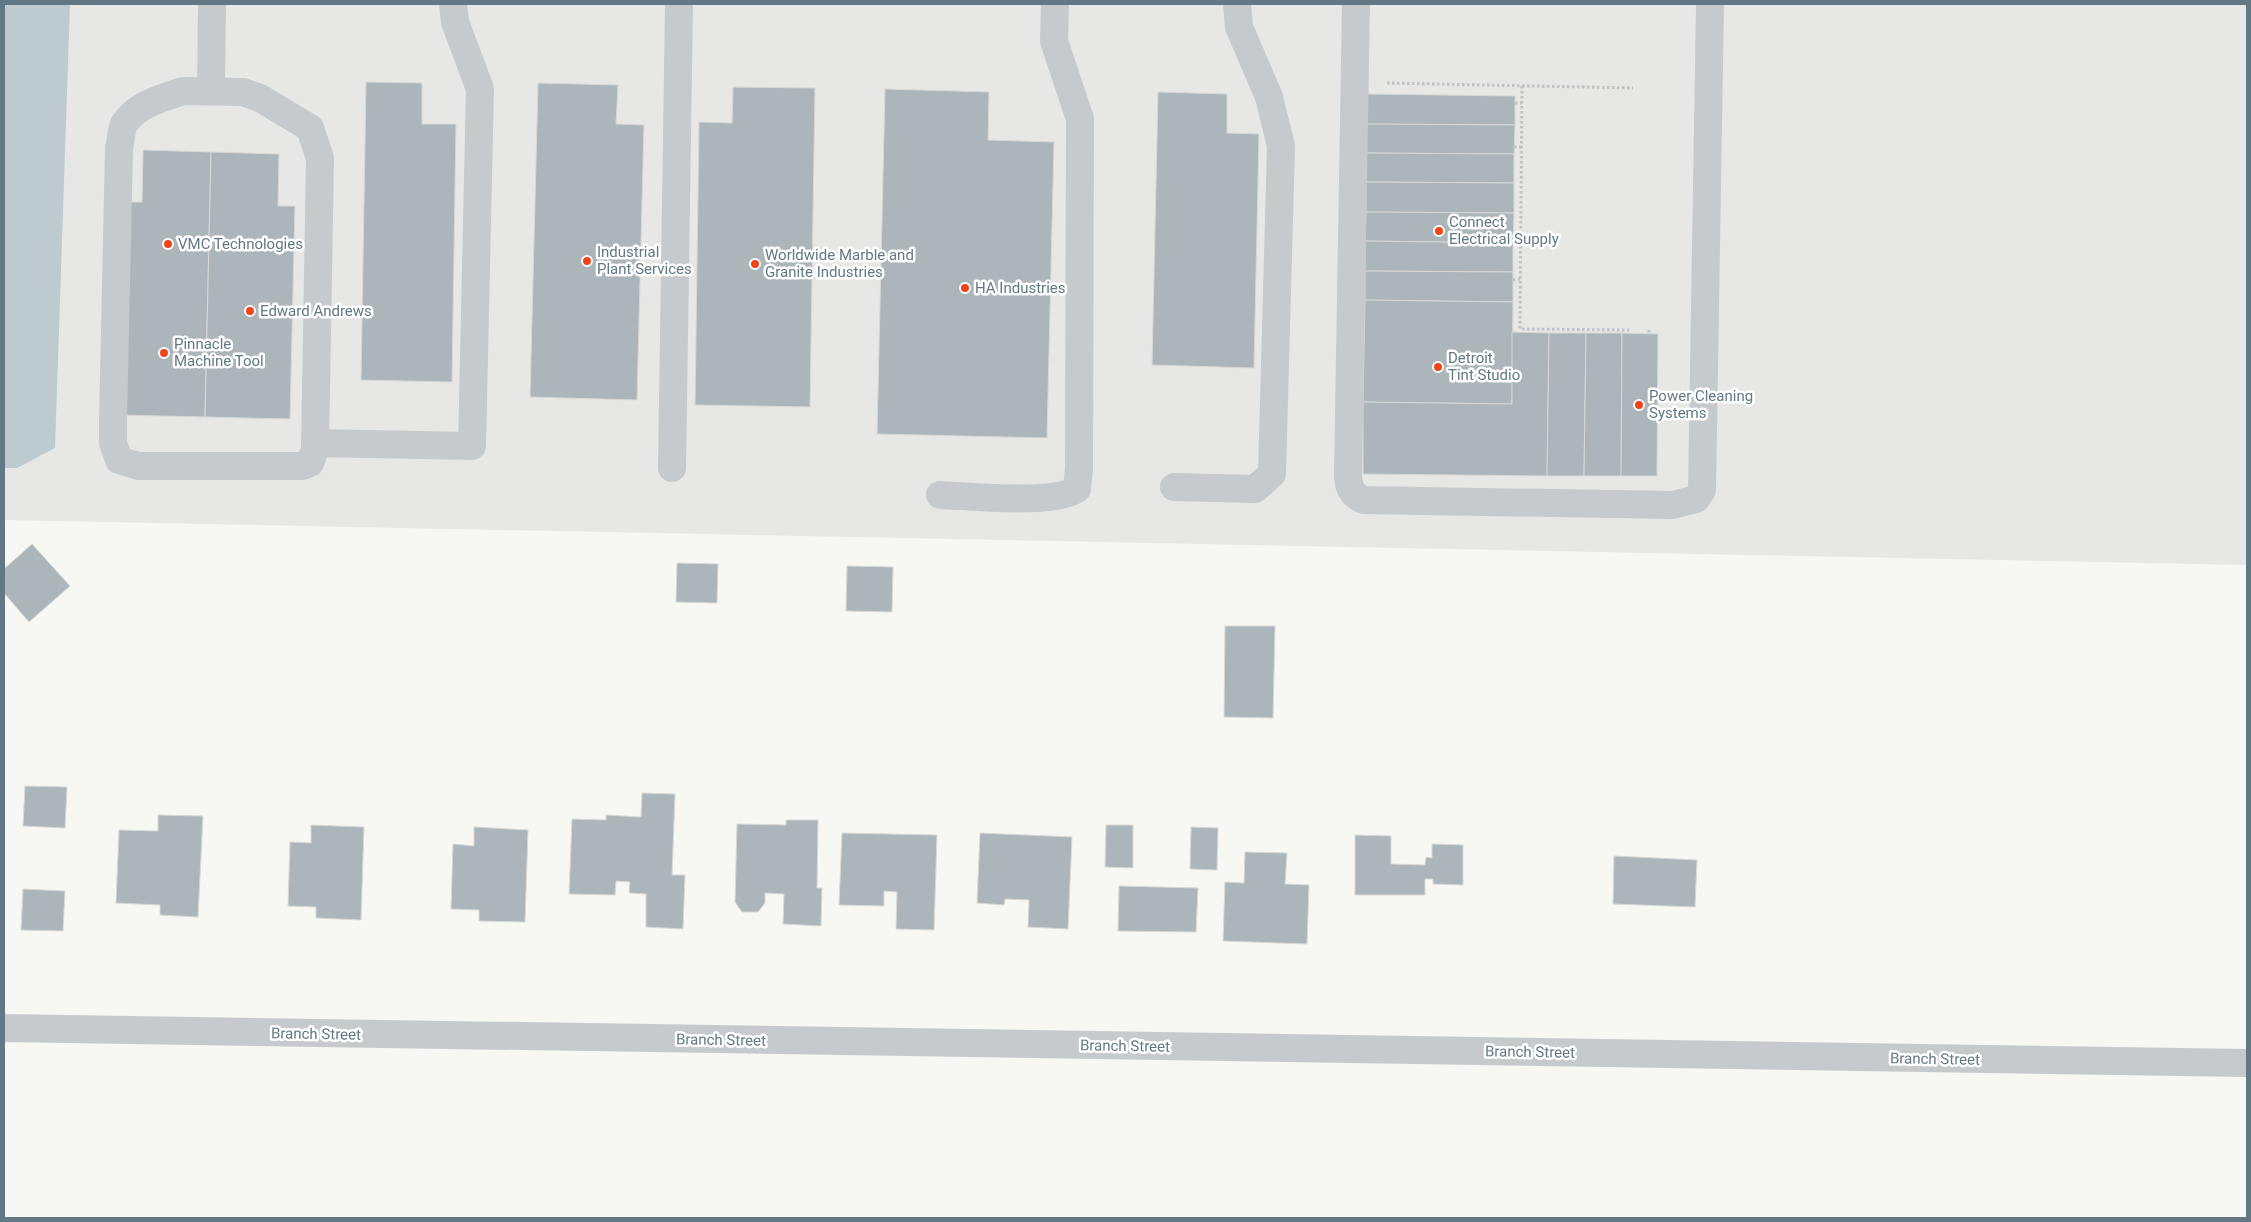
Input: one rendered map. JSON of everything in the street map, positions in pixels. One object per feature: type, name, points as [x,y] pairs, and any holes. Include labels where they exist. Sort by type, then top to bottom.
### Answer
[{"type":"street","points":[[211,91],[212,4]]},
{"type":"street","points":[[316,442],[472,446],[480,89],[455,22],[453,4]]},
{"type":"street","points":[[672,468],[679,4]]},
{"type":"street","points":[[940,495],[1048,498],[1070,495],[1077,489],[1080,468],[1080,118],[1054,41],[1055,4]]},
{"type":"street","points":[[1174,488],[1255,489],[1272,474],[1281,146],[1269,97],[1239,27],[1237,4]]},
{"type":"street","points":[[1356,4],[1348,473],[1350,489],[1355,496],[1363,500],[1673,505],[1696,499],[1702,490],[1710,4]]},
{"type":"street","points":[[184,91],[211,91],[243,92],[260,98],[290,115],[310,128],[320,158],[316,442],[314,457],[310,463],[295,468],[138,466],[119,460],[114,452],[113,421],[119,148],[124,125],[140,109],[157,100],[184,91]]},
{"type":"street","name":"Branch Street","points":[[4,1028],[2247,1063]]},
{"type":"path","points":[[1381,83],[1633,88]]},
{"type":"path","points":[[1521,328],[1522,86]]},
{"type":"path","points":[[1515,103],[1522,103]]},
{"type":"path","points":[[1514,147],[1522,147]]},
{"type":"path","points":[[1514,162],[1521,162]]},
{"type":"path","points":[[1514,206],[1521,206]]},
{"type":"path","points":[[1514,221],[1521,221]]},
{"type":"path","points":[[1513,265],[1520,265]]},
{"type":"path","points":[[1513,280],[1520,280]]},
{"type":"path","points":[[1513,325],[1521,328],[1576,331],[1629,330]]},
{"type":"shaded area","points":[[4,4],[2247,4],[2247,565],[4,520]]},
{"type":"shaded area","points":[[4,4],[70,4],[55,448],[17,468],[4,468]]},
{"type":"building","points":[[366,82],[422,83],[422,124],[456,124],[452,382],[361,380]]},
{"type":"building","name":"Industrial Plant Services","points":[[538,83],[618,85],[616,124],[644,125],[637,400],[530,397]]},
{"type":"building","name":"Worldwide Marble and Granite Industries","points":[[733,87],[815,88],[810,407],[695,405],[699,122],[732,123]]},
{"type":"building","name":"HA Industries","points":[[885,89],[989,92],[988,140],[1054,142],[1047,438],[877,434]]},
{"type":"building","points":[[1158,92],[1227,94],[1227,133],[1259,134],[1254,368],[1152,365]]},
{"type":"building","points":[[1367,94],[1515,96],[1515,125],[1366,124]]},
{"type":"building","points":[[1366,124],[1515,125],[1514,154],[1366,153]]},
{"type":"building","points":[[143,150],[211,152],[205,417],[119,415],[124,202],[142,202]]},
{"type":"building","name":"Edward Andrews","points":[[211,152],[279,154],[278,206],[295,206],[290,419],[205,417]]},
{"type":"building","points":[[1366,153],[1514,154],[1514,183],[1366,182]]},
{"type":"building","points":[[1366,182],[1514,183],[1514,213],[1366,212]]},
{"type":"building","name":"Connect Electrical Supply","points":[[1366,212],[1514,213],[1513,243],[1365,241]]},
{"type":"building","points":[[1365,241],[1513,243],[1513,272],[1365,271]]},
{"type":"building","points":[[1365,271],[1513,272],[1513,302],[1365,300]]},
{"type":"building","name":"Detroit Tint Studio","points":[[1365,300],[1513,302],[1512,404],[1363,402]]},
{"type":"building","points":[[1512,332],[1549,333],[1547,476],[1363,474],[1363,402],[1512,404]]},
{"type":"building","points":[[1549,333],[1586,333],[1584,476],[1547,476]]},
{"type":"building","points":[[1586,333],[1622,333],[1621,476],[1584,476]]},
{"type":"building","name":"Power Cleaning Systems","points":[[1622,333],[1658,334],[1657,476],[1621,476]]},
{"type":"building","points":[[32,544],[70,586],[29,622],[4,593],[4,569]]},
{"type":"building","points":[[677,563],[718,564],[717,603],[676,602]]},
{"type":"building","points":[[847,566],[893,567],[892,612],[846,611]]},
{"type":"building","points":[[1225,626],[1275,626],[1273,718],[1224,717]]},
{"type":"building","points":[[25,786],[67,787],[65,828],[23,826]]},
{"type":"building","points":[[642,793],[675,794],[672,875],[685,875],[683,929],[646,927],[646,894],[629,893],[630,882],[616,881],[615,895],[569,894],[572,819],[606,820],[606,815],[641,817]]},
{"type":"building","points":[[158,815],[203,816],[198,917],[160,915],[160,905],[116,903],[119,830],[158,831]]},
{"type":"building","points":[[786,820],[818,820],[817,888],[822,888],[821,926],[783,924],[784,894],[765,893],[765,903],[758,912],[742,912],[735,902],[737,824],[786,825]]},
{"type":"building","points":[[311,825],[364,827],[361,920],[316,918],[316,907],[288,906],[290,842],[311,843]]},
{"type":"building","points":[[1106,825],[1133,825],[1133,868],[1105,867]]},
{"type":"building","points":[[474,827],[528,830],[525,922],[479,921],[479,910],[451,909],[453,844],[474,846]]},
{"type":"building","points":[[1191,827],[1218,828],[1217,870],[1190,869]]},
{"type":"building","points":[[842,833],[937,835],[934,930],[896,929],[897,892],[884,891],[884,906],[839,905]]},
{"type":"building","points":[[980,833],[1072,837],[1068,929],[1028,927],[1029,900],[1005,899],[1004,905],[977,903]]},
{"type":"building","points":[[1355,835],[1391,836],[1391,864],[1425,865],[1426,857],[1432,858],[1432,844],[1463,845],[1463,885],[1433,884],[1433,879],[1425,879],[1425,895],[1355,895]]},
{"type":"building","points":[[1245,852],[1287,853],[1285,884],[1309,885],[1307,944],[1223,941],[1225,882],[1244,883]]},
{"type":"building","points":[[1614,856],[1697,860],[1695,907],[1613,904]]},
{"type":"building","points":[[1119,886],[1198,888],[1196,932],[1118,931]]},
{"type":"building","points":[[23,889],[65,891],[63,931],[21,930]]},
{"type":"place","name":"Connect Electrical Supply","points":[[1439,231]]},
{"type":"place","name":"VMC Technologies","points":[[168,244]]},
{"type":"place","name":"Industrial Plant Services","points":[[587,261]]},
{"type":"place","name":"Worldwide Marble and Granite Industries","points":[[755,264]]},
{"type":"place","name":"HA Industries","points":[[965,288]]},
{"type":"place","name":"Edward Andrews","points":[[250,311]]},
{"type":"place","name":"Pinnacle Machine Tool","points":[[164,353]]},
{"type":"place","name":"Detroit Tint Studio","points":[[1438,367]]},
{"type":"place","name":"Power Cleaning Systems","points":[[1639,405]]}]
